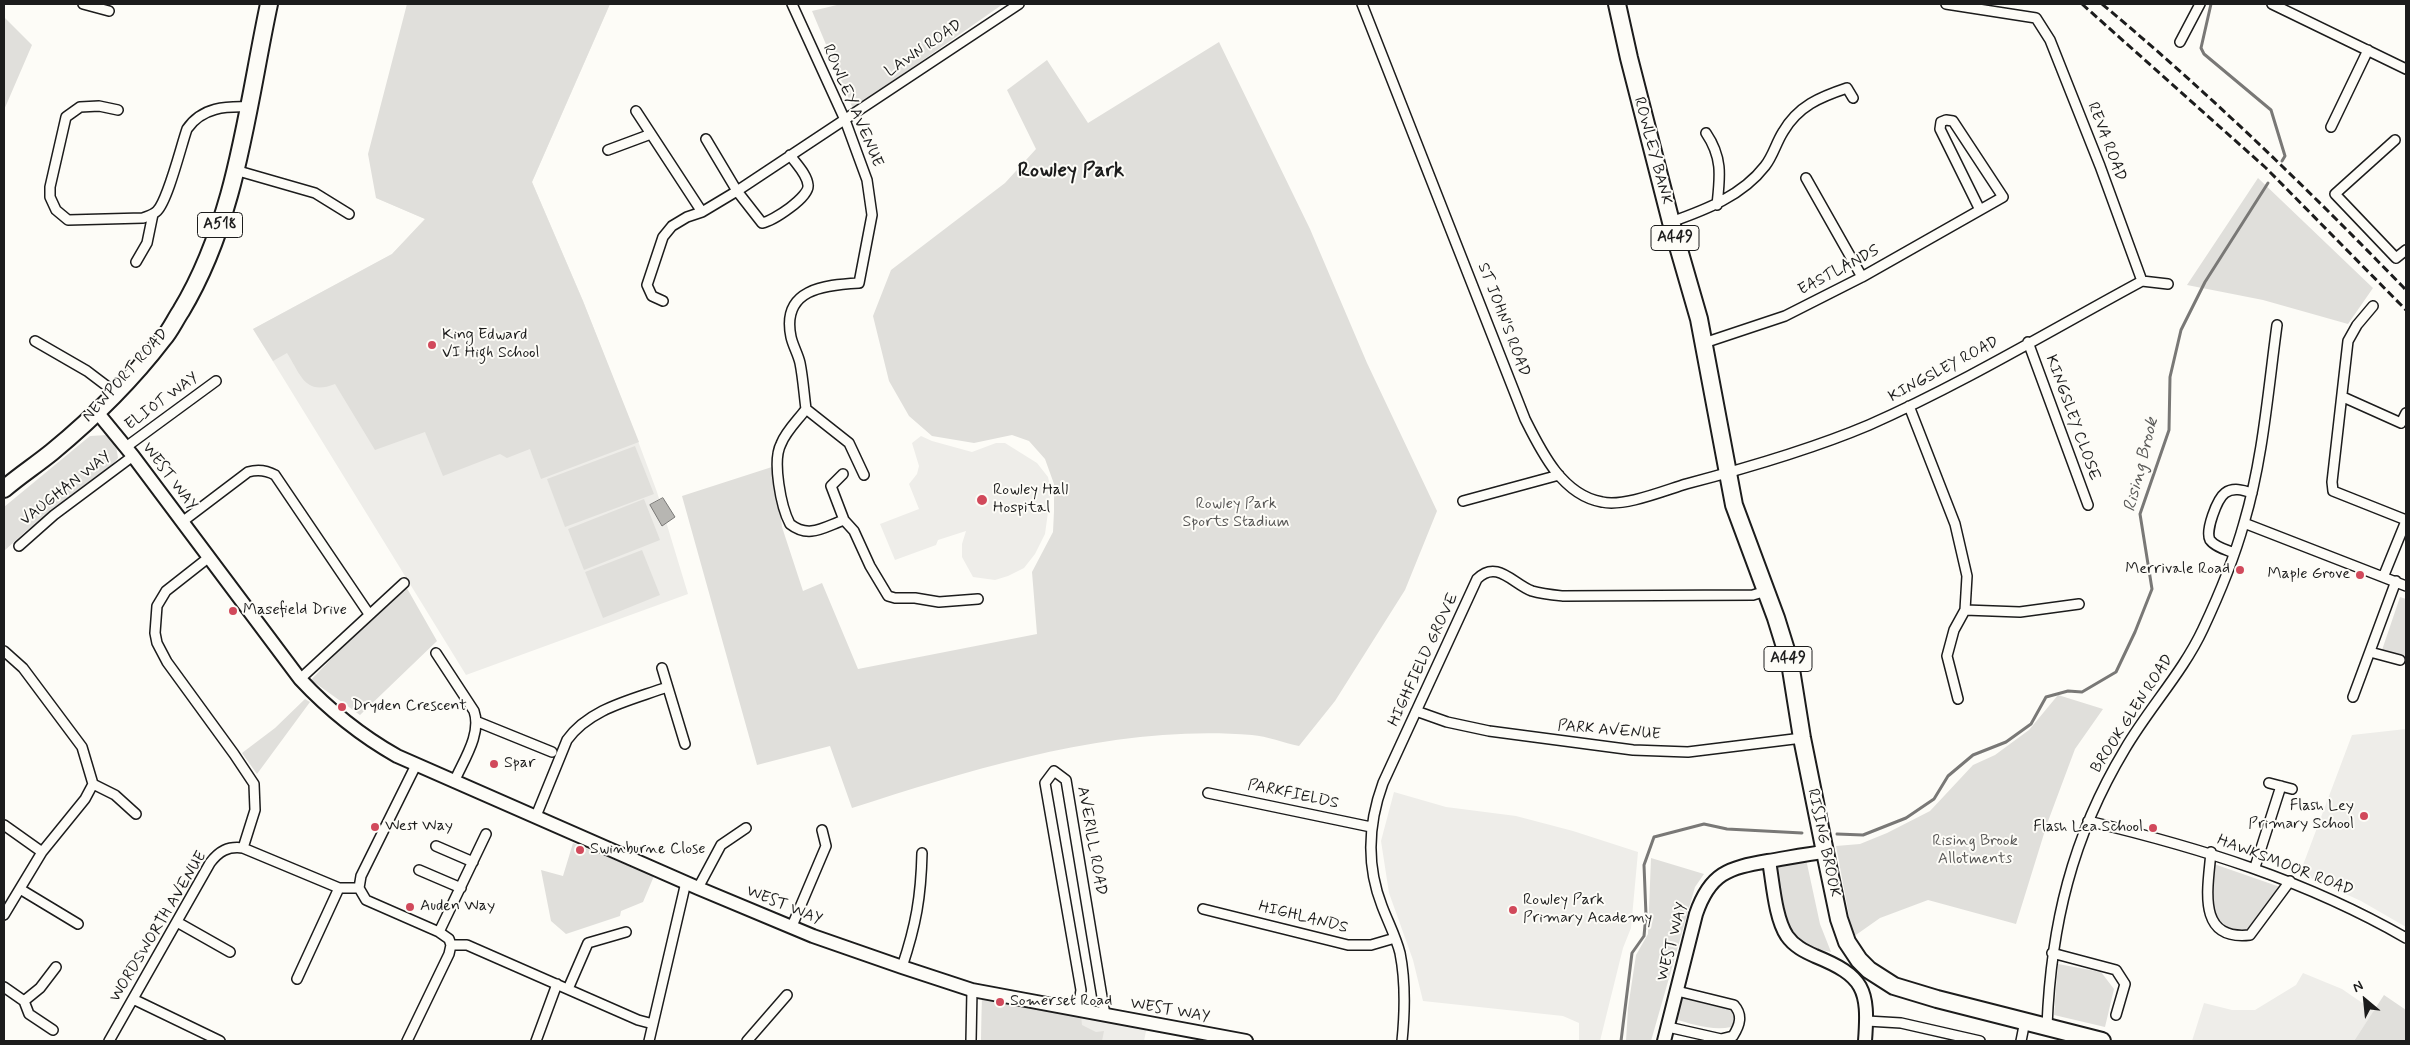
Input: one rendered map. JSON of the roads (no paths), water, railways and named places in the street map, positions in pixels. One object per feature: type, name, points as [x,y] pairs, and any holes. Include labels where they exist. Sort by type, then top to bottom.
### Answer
[{"type":"highway","name":"NEWPORT ROAD","points":[[4,489],[51,452],[116,393],[164,338],[198,281],[214,244],[234,170],[250,107],[253,80],[269,4]]},
{"type":"highway","name":"ROWLEY BANK","points":[[1618,4],[1628,58],[1704,343],[1727,473]]},
{"type":"highway","name":"RISING BROOK","points":[[1727,473],[1734,505],[1790,663],[1802,738],[1825,852],[1843,932],[1852,952],[1868,970],[1880,979],[1911,992],[2102,1041]]},
{"type":"street","points":[[86,4],[108,11]]},
{"type":"street","name":"ROWLEY AVENUE","points":[[792,4],[845,120],[867,180],[872,215],[859,283],[819,287],[798,299],[793,308],[790,336],[800,364],[806,409]]},
{"type":"street","name":"LAWN ROAD","points":[[663,301],[652,296],[647,285],[662,237],[672,226],[687,217],[702,212],[737,191],[1019,4]]},
{"type":"street","name":"ST JOHN'S ROAD","points":[[1362,4],[1526,419],[1541,451],[1559,475],[1582,495],[1602,503],[1612,503],[1727,473]]},
{"type":"street","name":"REVA ROAD","points":[[1946,4],[2036,18],[2050,40],[2100,166],[2142,281]]},
{"type":"street","points":[[2180,42],[2200,4]]},
{"type":"street","points":[[2272,4],[2406,69]]},
{"type":"street","points":[[2331,127],[2368,50]]},
{"type":"street","points":[[1671,222],[1717,205],[1750,181],[1766,165],[1783,130],[1801,108],[1819,97],[1847,88],[1853,98]]},
{"type":"street","points":[[118,110],[99,106],[80,107],[66,117],[50,187],[52,204],[68,220],[143,218],[153,214],[158,210],[164,198],[187,129],[192,122],[198,116],[220,108],[250,107]]},
{"type":"street","points":[[636,110],[702,212]]},
{"type":"street","name":"EASTLANDS","points":[[1704,343],[1785,316],[1862,278],[2003,197],[1953,121],[1946,120],[1942,122],[1940,129],[1980,210]]},
{"type":"street","points":[[1706,133],[1715,146],[1721,172],[1717,205]]},
{"type":"street","points":[[608,150],[651,134]]},
{"type":"street","points":[[706,139],[737,191],[762,223],[768,222],[800,200],[808,192],[808,185],[790,155]]},
{"type":"street","points":[[2395,140],[2335,194],[2396,258],[2406,250]]},
{"type":"street","points":[[234,170],[315,193],[349,214]]},
{"type":"street","points":[[1806,178],[1862,278]]},
{"type":"street","points":[[136,262],[147,244],[153,214]]},
{"type":"street","points":[[2142,281],[2168,284]]},
{"type":"street","name":"KINGSLEY ROAD","points":[[1727,473],[1827,440],[1909,406],[2142,281]]},
{"type":"street","points":[[2373,306],[2357,325],[2348,341],[2332,482],[2333,491],[2406,521],[2384,575]]},
{"type":"street","name":"BROOK GLEN ROAD","points":[[2047,1026],[2052,953],[2068,878],[2088,821],[2125,748],[2185,660],[2202,629],[2234,553],[2244,523],[2259,453],[2276,325]]},
{"type":"street","points":[[35,341],[88,371],[116,393]]},
{"type":"street","name":"KINGSLEY CLOSE","points":[[2028,342],[2088,505]]},
{"type":"street","name":"ELIOT WAY","points":[[130,452],[216,381]]},
{"type":"street","points":[[2343,397],[2402,423],[2406,413]]},
{"type":"street","points":[[1909,406],[1955,524],[1967,576],[1965,610],[1954,630],[1947,656],[1958,699]]},
{"type":"street","points":[[844,520],[811,532],[804,532],[790,524],[785,515],[777,464],[780,444],[806,409],[849,443],[864,475]]},
{"type":"street","name":"WEST WAY","points":[[97,412],[130,452],[300,679],[317,698],[353,729],[381,747],[454,782],[698,888],[902,967],[972,990],[1246,1041]]},
{"type":"street","name":"VAUGHAN WAY","points":[[19,546],[130,452]]},
{"type":"street","points":[[182,522],[248,472],[254,470],[269,471],[275,475],[370,614]]},
{"type":"street","points":[[843,474],[831,486],[844,520],[854,531],[870,566],[888,596],[939,602],[978,599]]},
{"type":"street","points":[[1463,501],[1559,475]]},
{"type":"street","points":[[2234,553],[2214,544],[2209,538],[2208,530],[2220,499],[2226,492],[2238,489],[2252,492]]},
{"type":"street","points":[[2244,523],[2384,575],[2406,586]]},
{"type":"street","points":[[208,558],[166,591],[158,606],[155,633],[157,643],[167,662],[254,784],[255,810],[243,848],[338,888],[349,890],[359,888]]},
{"type":"street","name":"HIGHFIELD GROVE","points":[[1402,1041],[1405,992],[1400,956],[1374,877],[1370,854],[1371,826],[1381,789],[1478,579],[1486,572],[1498,571],[1533,591],[1563,596],[1753,595],[1766,591]]},
{"type":"street","points":[[2353,697],[2396,581]]},
{"type":"street","points":[[300,679],[404,583]]},
{"type":"street","points":[[1965,610],[2020,612],[2079,604]]},
{"type":"street","points":[[4,651],[22,668],[82,747],[93,784],[85,799],[42,852],[4,915]]},
{"type":"street","points":[[2370,652],[2400,660]]},
{"type":"street","points":[[436,653],[474,711],[478,722],[474,737],[454,782]]},
{"type":"street","points":[[662,668],[685,744]]},
{"type":"street","points":[[536,816],[567,740],[575,729],[599,712],[667,686]]},
{"type":"street","name":"PARK AVENUE","points":[[1416,711],[1447,722],[1489,731],[1633,750],[1688,752],[1802,738]]},
{"type":"street","points":[[478,722],[552,752]]},
{"type":"street","points":[[407,1041],[449,954],[451,945],[449,939],[439,932],[366,900],[359,888],[361,876],[416,765]]},
{"type":"street","name":"AVERILL ROAD","points":[[1078,1010],[1081,990],[1045,783],[1054,772],[1066,780],[1105,1016]]},
{"type":"street","points":[[2269,782],[2292,789]]},
{"type":"street","points":[[93,784],[115,795],[136,814]]},
{"type":"street","points":[[2255,867],[2281,786]]},
{"type":"street","name":"PARKFIELDS","points":[[1208,793],[1371,826]]},
{"type":"street","name":"HAWKSMOOR ROAD","points":[[2088,821],[2211,852],[2255,867],[2356,910],[2406,938]]},
{"type":"street","points":[[4,825],[42,852]]},
{"type":"street","points":[[698,888],[721,845],[746,828]]},
{"type":"street","points":[[792,926],[826,846],[822,830]]},
{"type":"street","points":[[439,932],[486,834]]},
{"type":"street","points":[[436,846],[473,862]]},
{"type":"street","name":"WORDSWORTH AVENUE","points":[[109,1041],[216,856],[228,848],[243,848]]},
{"type":"street","name":"WEST WAY","points":[[1664,1041],[1696,914],[1707,889],[1718,877],[1732,869],[1825,852]]},
{"type":"street","points":[[2211,852],[2208,906],[2212,920],[2218,929],[2227,935],[2250,935],[2290,881]]},
{"type":"street","points":[[902,967],[914,931],[921,894],[922,853]]},
{"type":"street","points":[[1769,861],[1781,924],[1787,937],[1803,951],[1843,968],[1852,976],[1866,999],[1867,1021],[1865,1041]]},
{"type":"street","points":[[419,870],[461,888]]},
{"type":"street","points":[[649,1041],[686,882]]},
{"type":"street","points":[[297,979],[338,888]]},
{"type":"street","points":[[20,889],[78,924]]},
{"type":"street","name":"HIGHLANDS","points":[[1203,909],[1348,945],[1371,945],[1395,938]]},
{"type":"street","points":[[177,922],[230,952]]},
{"type":"street","points":[[568,989],[588,943],[626,932]]},
{"type":"street","points":[[451,945],[467,945],[638,1020],[653,1024]]},
{"type":"street","points":[[2052,953],[2116,970],[2125,984],[2116,1015]]},
{"type":"street","points":[[24,1001],[40,988],[56,967]]},
{"type":"street","points":[[536,1041],[558,984]]},
{"type":"street","points":[[4,987],[24,1001],[29,1014],[53,1030]]},
{"type":"street","points":[[971,1041],[972,990]]},
{"type":"street","points":[[1668,1027],[1721,1039],[1728,1039],[1733,1036],[1738,1027],[1740,1017],[1734,1005],[1677,992]]},
{"type":"street","points":[[747,1041],[787,995]]},
{"type":"street","points":[[133,999],[220,1041]]},
{"type":"street","points":[[1867,1021],[1901,1023],[1980,1041]]},
{"type":"street","points":[[2021,1041],[2025,1021]]},
{"type":"waterway","name":"Rising Brook","points":[[2211,4],[2201,48],[2204,54],[2271,110],[2285,156],[2282,161]]},
{"type":"waterway","name":"Rising Brook","points":[[1837,834],[1863,835],[1906,818],[1934,799],[1948,776],[1973,755],[2006,742],[2031,724],[2046,697],[2068,691],[2082,692],[2116,672],[2135,632],[2152,589],[2140,514],[2169,430],[2170,377],[2181,330],[2205,282],[2268,183]]},
{"type":"waterway","name":"Rising Brook","points":[[1621,1041],[1632,953],[1644,936],[1646,915],[1644,865],[1654,837],[1704,824],[1727,829],[1802,833]]},
{"type":"railway","points":[[2082,4],[2266,168],[2406,310]]},
{"type":"railway","points":[[2102,4],[2220,107],[2333,216],[2406,290]]},
{"type":"place","name":"King Edward VI High School","points":[[432,345]]},
{"type":"place","name":"Rowley Hall Hospital","points":[[982,500]]},
{"type":"place","name":"Merrivale Road","points":[[2240,570]]},
{"type":"place","name":"Maple Grove","points":[[2360,575]]},
{"type":"place","name":"Masefield Drive","points":[[233,611]]},
{"type":"place","name":"Dryden Crescent","points":[[342,707]]},
{"type":"place","name":"Spar","points":[[494,764]]},
{"type":"place","name":"Flash Ley Primary School","points":[[2364,816]]},
{"type":"place","name":"West Way","points":[[375,827]]},
{"type":"place","name":"Flash Lea School","points":[[2153,828]]},
{"type":"place","name":"Swinburne Close","points":[[580,850]]},
{"type":"place","name":"Auden Way","points":[[410,907]]},
{"type":"place","name":"Rowley Park Primary Academy","points":[[1513,910]]},
{"type":"place","name":"Somerset Road","points":[[1000,1002]]},
{"type":"district","name":"Rowley Park","points":[[1071,172]]},
{"type":"park label","name":"Rowley Park Sports Stadium","points":[[1236,514]]},
{"type":"park label","name":"Rising Brook Allotments","points":[[1975,851]]}]
